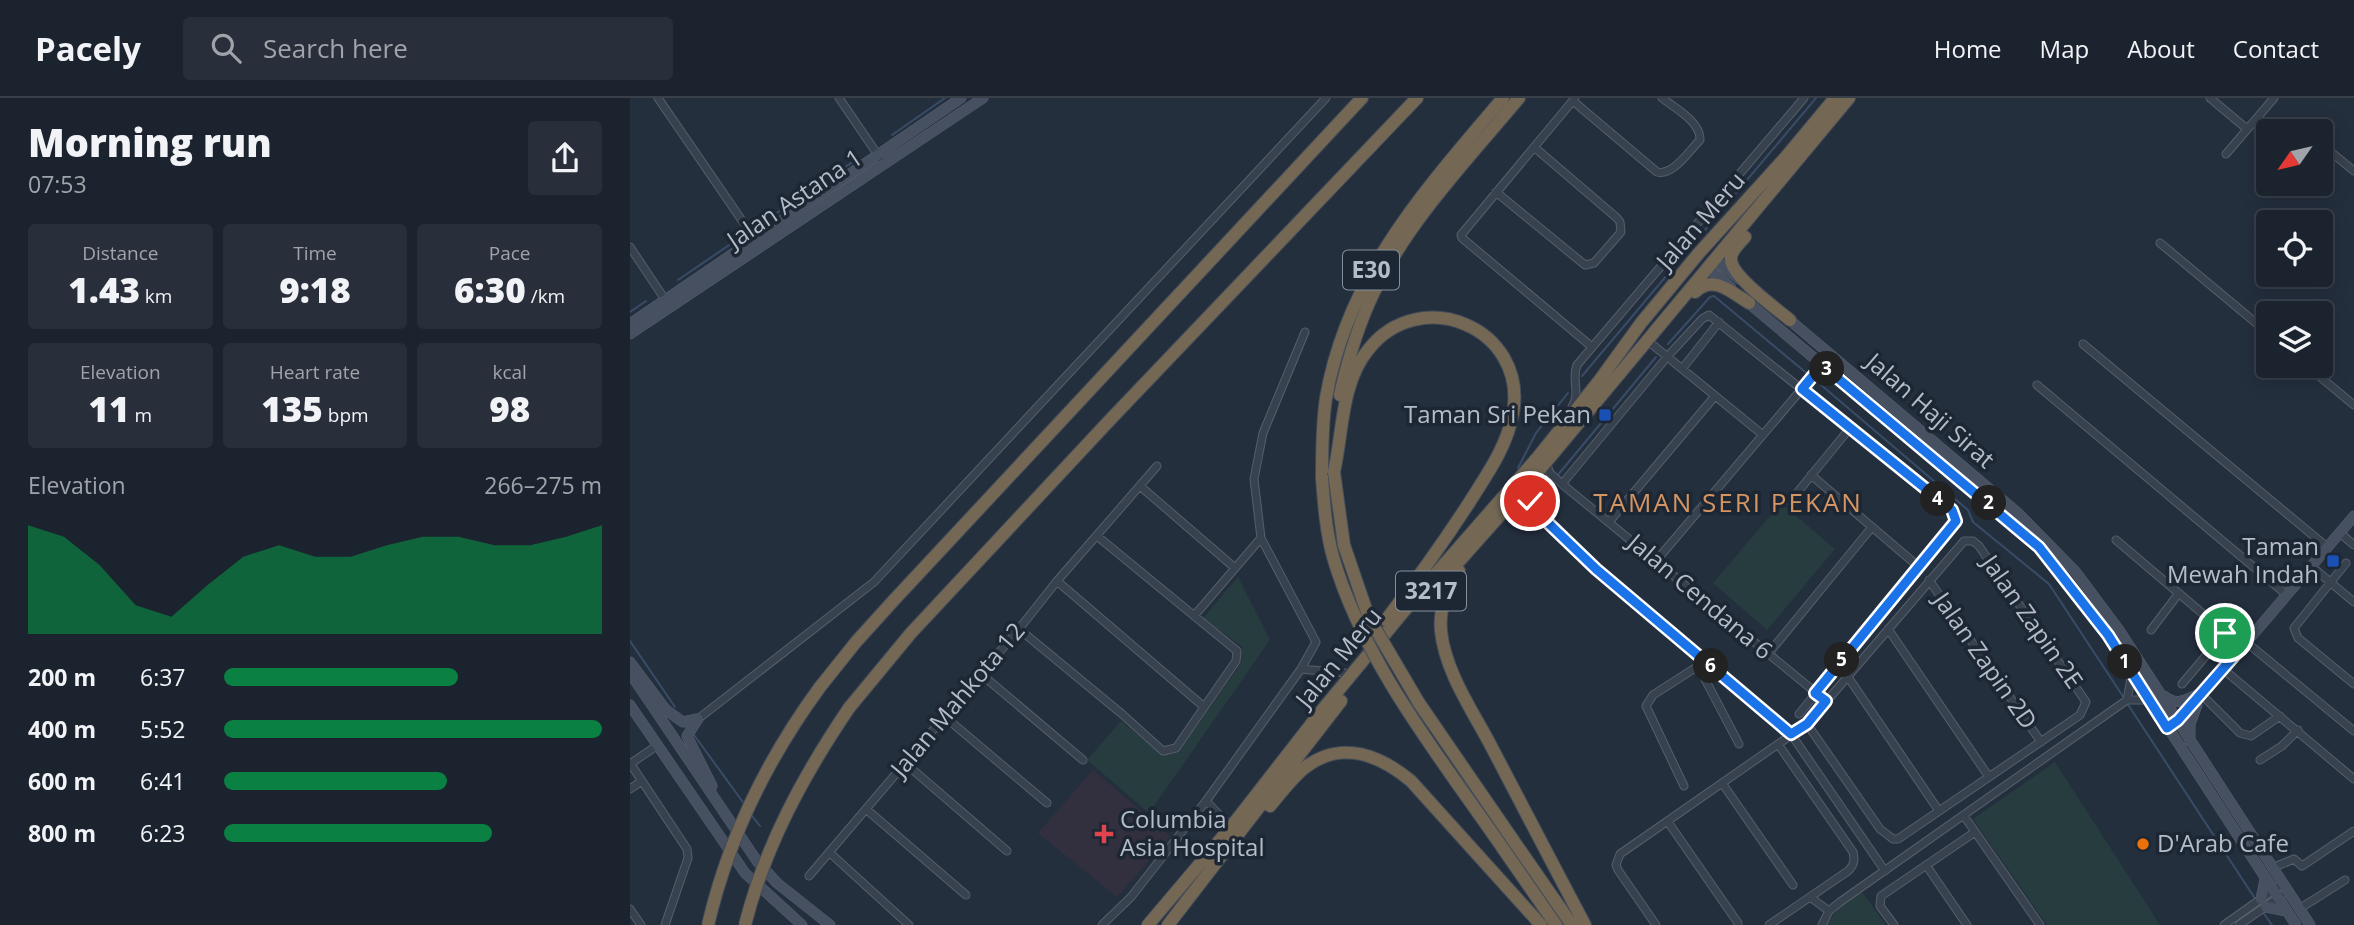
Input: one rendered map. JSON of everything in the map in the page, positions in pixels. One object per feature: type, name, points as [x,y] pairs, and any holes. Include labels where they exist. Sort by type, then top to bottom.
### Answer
[{"type":"highway","points":[[708,925],[732,847],[754,798],[790,730],[850,649],[1362,98]]},
{"type":"highway","points":[[745,925],[771,844],[785,814],[815,758],[878,670],[1417,98]]},
{"type":"highway","name":"E30","points":[[1503,98],[1407,214],[1362,286],[1346,322],[1334,359],[1323,425],[1322,478],[1325,516],[1332,554],[1358,624],[1388,679],[1509,845],[1572,925]]},
{"type":"highway","name":"E30","points":[[1520,98],[1420,218],[1393,257],[1374,292],[1358,328],[1347,363],[1334,435],[1334,471],[1346,553],[1369,618],[1556,925]]},
{"type":"highway","name":"Jalan Meru","points":[[1148,925],[1233,833],[1426,597],[1527,485],[1626,342],[1699,253],[1786,158],[1835,98]]},
{"type":"highway","name":"Jalan Meru","points":[[1168,925],[1323,709],[1419,593],[1651,337],[1849,98]]},
{"type":"highway","points":[[1790,320],[1737,273],[1731,261],[1733,251],[1764,213],[1801,156]]},
{"type":"highway","points":[[1596,385],[1697,267],[1710,263],[1709,255],[1786,158]]},
{"type":"highway","points":[[1651,337],[1701,286],[1709,283],[1721,285],[1749,303]]},
{"type":"highway","points":[[1323,709],[1345,673],[1428,564],[1501,451],[1511,424],[1514,394],[1513,378],[1500,352],[1483,334],[1470,326],[1442,317],[1412,320],[1385,333],[1366,352],[1350,384],[1334,471]]},
{"type":"highway","points":[[1501,515],[1452,578],[1442,611],[1441,631],[1458,682],[1585,925]]},
{"type":"highway","points":[[1233,833],[1265,811],[1307,766],[1324,757],[1342,753],[1366,754],[1392,765],[1411,781],[1541,925]]},
{"type":"main road","name":"Jalan Astana 1","points":[[630,324],[668,303],[757,243],[961,98]]},
{"type":"main road","name":"Jalan Astana 1","points":[[757,243],[984,98]]},
{"type":"main road","name":"Jalan Haji Sirat","points":[[1710,263],[1819,369],[2039,547],[2108,635],[2265,878],[2299,909],[2310,925]]},
{"type":"main road","name":"Jalan Haji Sirat","points":[[1710,263],[1790,320],[1887,400],[2048,541],[2075,571],[2161,693],[2272,868],[2286,911],[2296,925]]},
{"type":"main road","name":"Jalan Astana 1","points":[[630,334],[668,303]]},
{"type":"main road","points":[[2167,728],[2203,694],[2354,516]]},
{"type":"main road","points":[[630,662],[671,716],[683,722],[698,719]]},
{"type":"main road","points":[[630,673],[757,861],[777,883],[830,925]]},
{"type":"main road","points":[[2161,693],[2171,702],[2178,703],[2203,694]]},
{"type":"main road","points":[[2190,741],[2192,715],[2203,694]]},
{"type":"main road","points":[[630,705],[744,873],[804,925]]},
{"type":"main road","points":[[655,709],[661,729],[658,745]]},
{"type":"main road","points":[[698,719],[687,736],[721,808]]},
{"type":"main road","points":[[2265,878],[2263,903],[2286,911]]},
{"type":"main road","points":[[798,900],[824,925]]},
{"type":"street","points":[[658,98],[757,243]]},
{"type":"street","points":[[839,98],[884,164]]},
{"type":"street","points":[[698,719],[874,582],[1326,98]]},
{"type":"street","points":[[1592,347],[1462,238],[1462,231],[1574,99],[1657,172],[1669,172],[1700,139],[1697,127],[1662,98]]},
{"type":"street","points":[[1542,460],[1576,403],[1573,373],[1577,365],[1804,98]]},
{"type":"street","points":[[2211,98],[2247,129]]},
{"type":"street","points":[[2226,154],[2274,98]]},
{"type":"street","points":[[1496,192],[1585,265],[1594,263],[1621,232],[1617,218],[1534,147]]},
{"type":"street","points":[[2333,154],[2354,171]]},
{"type":"street","points":[[2160,243],[2256,323]]},
{"type":"street","points":[[630,247],[668,303]]},
{"type":"street","points":[[1558,480],[1667,357],[1702,319],[1709,315],[1805,386],[1850,428],[1952,510],[1956,521],[1799,714]]},
{"type":"street","points":[[1682,369],[1719,322]]},
{"type":"street","points":[[1102,925],[1131,897],[1182,833],[1301,669],[1317,642],[1261,538],[1254,479],[1263,433],[1305,332]]},
{"type":"street","points":[[1651,337],[1667,357],[1763,435]]},
{"type":"street","points":[[2083,344],[2327,547]]},
{"type":"street","points":[[1656,561],[1819,369]]},
{"type":"street","points":[[2321,378],[2354,405]]},
{"type":"street","points":[[1574,383],[1583,390],[1596,385]]},
{"type":"street","points":[[2037,385],[2287,594]]},
{"type":"street","points":[[1609,522],[1715,396]]},
{"type":"street","points":[[1783,501],[1792,499],[1850,428]]},
{"type":"street","name":"Jalan Cendana 6","points":[[1542,460],[1558,480],[1826,701]]},
{"type":"street","name":"Jalan Mahkota 12","points":[[809,876],[1157,466]]},
{"type":"street","points":[[1811,475],[1919,567]]},
{"type":"street","points":[[1527,485],[1530,501],[1543,518],[1596,569],[1791,734],[1885,871]]},
{"type":"street","points":[[1140,486],[1235,568]]},
{"type":"street","points":[[1768,654],[1872,527]]},
{"type":"street","points":[[2340,533],[2354,545]]},
{"type":"street","points":[[1019,629],[1163,751],[1176,747],[1236,661],[1237,651],[1097,536]]},
{"type":"street","points":[[1194,616],[1261,538]]},
{"type":"street","points":[[2116,540],[2225,633],[2354,731]]},
{"type":"street","name":"Jalan Zapin 2E","points":[[1930,580],[1964,541],[1973,541],[2084,698],[2085,706],[2080,715],[2040,742]]},
{"type":"street","points":[[2346,563],[2294,628],[2298,638],[2354,684]]},
{"type":"street","points":[[2311,566],[2354,602]]},
{"type":"street","points":[[1656,925],[1616,865],[1620,854],[1807,724],[1930,580]]},
{"type":"street","name":"Jalan Zapin 2D","points":[[1930,580],[2040,742]]},
{"type":"street","points":[[1057,581],[1203,706]]},
{"type":"street","points":[[2151,630],[2179,593]]},
{"type":"street","points":[[1888,629],[1989,777]]},
{"type":"street","points":[[2182,684],[2225,633]]},
{"type":"street","points":[[1684,786],[1646,706],[1653,695],[1706,661]]},
{"type":"street","points":[[1698,666],[1739,744]]},
{"type":"street","points":[[1301,669],[1345,673]]},
{"type":"street","points":[[2223,669],[2354,779]]},
{"type":"street","points":[[2127,700],[2132,672]]},
{"type":"street","points":[[981,674],[1083,760]]},
{"type":"street","points":[[1848,677],[1939,811]]},
{"type":"street","points":[[2203,694],[2240,733],[2251,736],[2280,716]]},
{"type":"street","points":[[1822,925],[1829,911],[2118,706],[2127,700],[2150,700]]},
{"type":"street","points":[[945,717],[1047,803]]},
{"type":"street","points":[[1807,724],[1888,838],[1898,839],[2040,742]]},
{"type":"street","points":[[2259,760],[2282,746],[2298,730]]},
{"type":"street","points":[[1769,925],[1848,871],[1855,859],[1853,852],[1778,744]]},
{"type":"street","points":[[658,745],[630,764],[687,849],[688,858],[665,925]]},
{"type":"street","points":[[905,763],[1007,851]]},
{"type":"street","points":[[630,789],[642,781]]},
{"type":"street","points":[[1722,783],[1793,885]]},
{"type":"street","points":[[1206,801],[1233,833]]},
{"type":"street","points":[[866,809],[966,895]]},
{"type":"street","points":[[1964,816],[2040,925]]},
{"type":"street","points":[[1668,822],[1738,923]]},
{"type":"street","points":[[2272,868],[2294,859],[2302,866],[2354,831]]},
{"type":"street","points":[[1894,925],[1880,906],[1881,896],[1975,832]]},
{"type":"street","points":[[830,853],[909,925]]},
{"type":"street","points":[[1926,866],[1967,925]]},
{"type":"street","points":[[2299,909],[2345,880]]},
{"type":"street","points":[[2224,925],[2280,891]]},
{"type":"street","points":[[1810,897],[1829,911]]},
{"type":"street","points":[[2239,925],[2253,916],[2263,903]]},
{"type":"street","points":[[630,909],[641,925]]},
{"type":"shaded area","name":"Columbia Asia Hospital","points":[[1093,770],[1170,836],[1117,897],[1038,833]]},
{"type":"green space","points":[[1781,503],[1835,549],[1767,630],[1713,583]]},
{"type":"green space","points":[[1238,577],[1270,640],[1149,813],[1087,760],[1121,721],[1163,755],[1178,753],[1241,663],[1242,647],[1203,618]]},
{"type":"green space","points":[[2055,762],[2160,925],[2047,925],[1973,819]]},
{"type":"green space","points":[[1862,892],[1886,925],[1826,925],[1842,904]]},
{"type":"waterway","points":[[892,135],[945,98]]},
{"type":"waterway","points":[[1582,376],[1816,98]]},
{"type":"waterway","points":[[765,221],[854,161]]},
{"type":"waterway","points":[[678,280],[732,243]]},
{"type":"waterway","points":[[1668,344],[1710,297],[1714,296],[1810,376]]},
{"type":"waterway","points":[[630,312],[646,301]]},
{"type":"waterway","points":[[1557,476],[1656,357]]},
{"type":"waterway","points":[[1814,379],[1968,510],[1973,522],[2049,584],[2124,698]]},
{"type":"waterway","points":[[1518,468],[1536,433],[1568,393]]},
{"type":"waterway","points":[[1546,490],[1554,480]]},
{"type":"waterway","points":[[630,641],[675,707]]},
{"type":"waterway","points":[[2127,703],[2256,900]]},
{"type":"waterway","points":[[694,735],[745,805]]},
{"type":"waterway","points":[[752,816],[760,826]]},
{"type":"waterway","points":[[2262,911],[2272,925]]},
{"type":"place","name":"Taman Sri Pekan","points":[[1605,415]]},
{"type":"place","name":"Taman Mewah Indah","points":[[2333,561]]},
{"type":"place","name":"Columbia Asia Hospital","points":[[1104,834]]},
{"type":"place","name":"D'Arab Cafe","points":[[2143,844]]},
{"type":"district","name":"TAMAN SERI PEKAN","points":[[1728,503]]},
{"type":"route","points":[[1530,501],[1543,518],[1596,569],[1791,734],[1807,724],[1826,701],[1815,693],[1956,521],[1952,510],[1802,389],[1822,365],[2039,547],[2108,635],[2167,728],[2204,692],[2242,647],[2225,633]]}]
